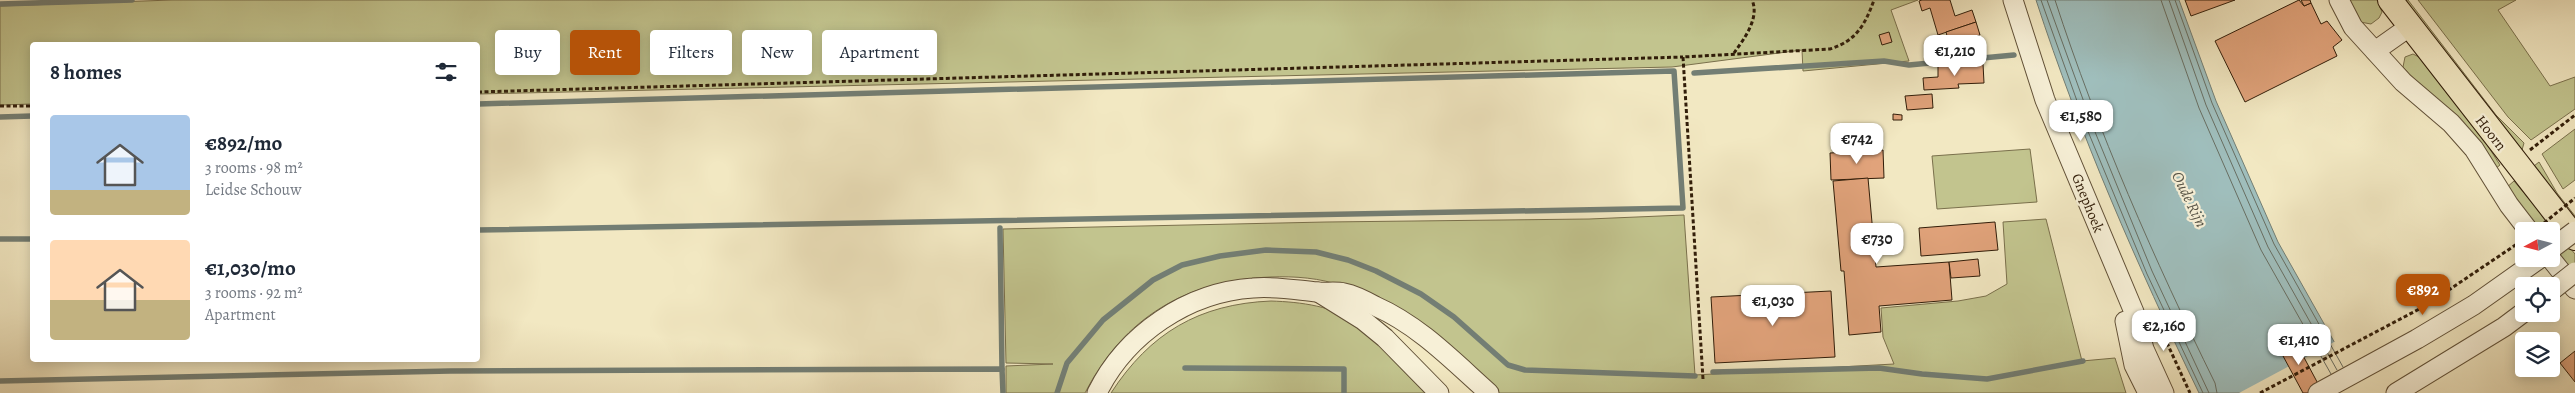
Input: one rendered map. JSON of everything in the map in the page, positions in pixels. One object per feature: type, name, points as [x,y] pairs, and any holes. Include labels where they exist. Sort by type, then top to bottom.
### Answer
[{"type":"main road","name":"Hoorn","points":[[2390,0],[2408,27],[2575,238]]},
{"type":"street","name":"Gnephoek","points":[[2013,0],[2045,100],[2134,312],[2144,349],[2164,393]]},
{"type":"street","name":"Hoorn","points":[[2339,0],[2353,27],[2403,82],[2451,123],[2474,148],[2518,222]]},
{"type":"street","points":[[2375,51],[2408,27]]},
{"type":"street","points":[[2560,242],[2575,231]]},
{"type":"street","points":[[2318,393],[2417,339],[2474,305],[2525,268]]},
{"type":"street","points":[[2558,268],[2575,289]]},
{"type":"street","points":[[2560,284],[2575,272]]},
{"type":"street","points":[[1097,393],[1109,372],[1129,347],[1152,326],[1183,307],[1214,295],[1252,288],[1286,287],[1318,292],[1343,293],[1378,307],[1436,344],[1489,393]]},
{"type":"street","points":[[1318,292],[1370,326],[1439,393]]},
{"type":"street","name":"Gnephoek","points":[[2125,293],[2125,320],[2130,348],[2134,365],[2148,393]]},
{"type":"street","points":[[2396,393],[2515,319]]},
{"type":"path","points":[[1734,53],[1750,30],[1754,6],[1752,0]]},
{"type":"path","points":[[480,92],[1683,57],[1830,49],[1844,45],[1857,35],[1867,20],[1874,0]]},
{"type":"path","points":[[1683,57],[1703,380]]},
{"type":"path","points":[[0,106],[30,106]]},
{"type":"path","points":[[2532,148],[2575,115]]},
{"type":"path","points":[[2545,222],[2575,198]]},
{"type":"path","points":[[2260,393],[2425,306],[2515,244]]},
{"type":"path","points":[[2163,334],[2190,393]]},
{"type":"green space","points":[[172,0],[1918,0],[1891,10],[1909,61],[1803,71],[1802,50],[1672,67],[480,94],[480,42],[30,42],[30,104],[0,105],[0,6]]},
{"type":"green space","points":[[2348,0],[2377,0],[2382,12],[2379,18],[2371,24],[2360,22]]},
{"type":"green space","points":[[2401,0],[2408,0],[2496,115],[2524,143],[2522,150]]},
{"type":"green space","points":[[2418,0],[2516,0],[2498,10],[2550,86],[2575,77],[2575,109],[2531,140],[2508,117]]},
{"type":"green space","points":[[2413,54],[2419,57],[2486,143],[2500,165],[2495,169],[2403,67],[2405,57]]},
{"type":"green space","points":[[2575,129],[2575,180],[2563,189],[2542,154]]},
{"type":"green space","points":[[2030,149],[2037,202],[1937,209],[1932,156]]},
{"type":"green space","points":[[2539,162],[2557,193],[2575,216],[2575,222],[2534,166]]},
{"type":"green space","points":[[2514,181],[2548,222],[2531,222],[2506,188]]},
{"type":"green space","points":[[1684,215],[1695,375],[1894,364],[1883,337],[1881,308],[1958,301],[1986,296],[2007,284],[2003,222],[2046,219],[2082,361],[2115,358],[2126,393],[1499,393],[1441,342],[1347,288],[1316,279],[1271,277],[1240,280],[1212,286],[1186,295],[1161,308],[1139,324],[1119,343],[1101,366],[1085,393],[1006,393],[1006,366],[1053,364],[1006,363],[1003,229],[1589,219]]},
{"type":"green space","points":[[2560,236],[2575,254],[2575,278],[2560,259]]},
{"type":"green space","points":[[1271,301],[1317,306],[1349,318],[1378,340],[1431,393],[1111,393],[1142,354],[1160,338],[1179,326],[1221,308],[1245,303]]},
{"type":"water","name":"Oude Rijn","points":[[2036,0],[2179,0],[2216,101],[2278,242],[2363,393],[2199,393],[2111,199],[2071,100]]},
{"type":"pier","points":[[2336,341],[2365,393],[2239,393]]},
{"type":"building","points":[[1950,0],[1955,16],[1972,10],[1976,22],[1938,35],[1930,8],[1922,11],[1919,1]]},
{"type":"building","points":[[2185,0],[2235,0],[2191,16]]},
{"type":"building","points":[[2299,0],[2304,6],[2311,3],[2321,24],[2327,21],[2342,40],[2333,47],[2337,56],[2245,102],[2215,41]]},
{"type":"building","points":[[2301,0],[2310,0],[2311,3],[2304,6]]},
{"type":"building","points":[[1976,22],[1980,35],[1963,40],[1965,47],[1971,45],[1972,55],[1951,58],[1948,52],[1951,51],[1946,32]]},
{"type":"building","points":[[1889,32],[1892,42],[1882,45],[1879,35]]},
{"type":"building","points":[[1983,64],[1984,83],[1958,84],[1959,88],[1924,90],[1923,78],[1938,77],[1938,66]]},
{"type":"building","points":[[1932,94],[1933,108],[1907,110],[1905,96]]},
{"type":"building","points":[[1893,114],[1902,115],[1902,120],[1893,120]]},
{"type":"building","points":[[1883,150],[1884,178],[1831,180],[1830,153]]},
{"type":"building","points":[[1868,178],[1876,267],[1949,262],[1952,300],[1879,306],[1881,332],[1849,335],[1844,271],[1841,271],[1833,181]]},
{"type":"building","points":[[1995,222],[1998,250],[1921,256],[1919,228]]},
{"type":"building","points":[[1978,259],[1980,276],[1951,278],[1949,262]]},
{"type":"building","points":[[1831,291],[1835,357],[1715,363],[1711,297]]},
{"type":"building","points":[[2292,335],[2323,393],[2303,393],[2276,343]]},
{"type":"building","points":[[2575,351],[2575,382],[2560,363]]},
{"type":"waterway","points":[[0,4],[132,0]]},
{"type":"waterway","points":[[1694,73],[1884,61],[1909,65],[2014,55]]},
{"type":"waterway","points":[[480,104],[1674,71],[1683,208],[480,230]]},
{"type":"waterway","points":[[0,117],[30,116]]},
{"type":"waterway","points":[[1000,228],[1002,369]]},
{"type":"waterway","points":[[0,239],[30,239]]},
{"type":"waterway","points":[[1057,393],[1067,363],[1103,320],[1153,280],[1182,265],[1220,256],[1266,250],[1316,252],[1348,260],[1376,271],[1421,294],[1454,317],[1508,365],[1525,370],[1695,376]]},
{"type":"waterway","points":[[1713,372],[1879,368],[1922,374],[1987,379],[2083,361]]},
{"type":"waterway","points":[[1185,368],[1344,369],[1344,393]]},
{"type":"waterway","points":[[0,381],[450,371],[1002,369],[1003,393]]}]
